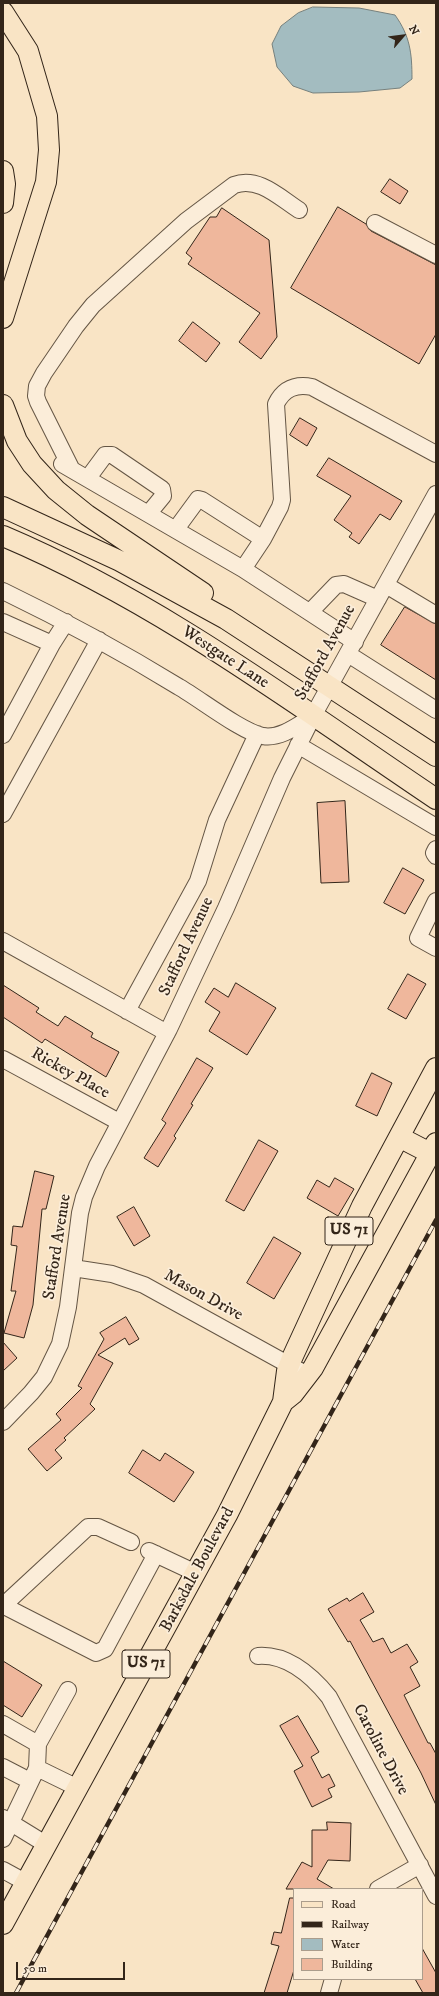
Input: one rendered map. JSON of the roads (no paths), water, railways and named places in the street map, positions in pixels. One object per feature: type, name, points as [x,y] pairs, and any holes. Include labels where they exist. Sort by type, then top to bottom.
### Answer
[{"type":"main road","points":[[3,12],[28,50],[47,116],[49,150],[46,182],[3,318]]},
{"type":"main road","points":[[3,171],[5,184],[3,202]]},
{"type":"main road","points":[[3,405],[17,441],[32,464],[56,490],[87,514],[206,595],[231,614],[250,633]]},
{"type":"main road","name":"Westgate Lane","points":[[3,507],[120,561],[250,633],[436,756]]},
{"type":"main road","name":"Westgate Lane","points":[[3,536],[32,548],[127,596],[202,642],[436,800]]},
{"type":"main road","points":[[3,543],[32,548]]},
{"type":"main road","name":"Barksdale Boulevard","points":[[3,1924],[228,1515],[283,1402],[285,1384],[290,1366],[344,1243],[436,1068]]},
{"type":"main road","points":[[399,1137],[433,1148]]},
{"type":"main road","name":"Barksdale Boulevard","points":[[283,1402],[294,1394],[308,1376],[433,1148]]},
{"type":"street","points":[[299,210],[258,184],[242,182],[234,185],[181,225],[93,305],[76,326],[44,373],[37,386],[36,396],[64,464],[243,569],[310,612],[351,648],[436,710]]},
{"type":"street","points":[[375,222],[436,255]]},
{"type":"street","points":[[243,569],[263,539],[278,511],[282,500],[276,404],[283,393],[291,388],[298,385],[312,386],[436,454]]},
{"type":"street","points":[[88,478],[105,455],[112,455],[162,489],[163,496],[149,513]]},
{"type":"street","name":"Stafford Avenue","points":[[3,1422],[31,1393],[52,1362],[65,1327],[84,1198],[96,1166],[167,1033],[207,949],[282,778],[312,716],[436,494]]},
{"type":"street","points":[[176,529],[200,499],[263,539]]},
{"type":"street","points":[[310,612],[336,585],[340,584],[344,584],[378,599]]},
{"type":"street","points":[[386,585],[436,615]]},
{"type":"street","points":[[3,591],[99,640],[257,734],[270,736],[285,733],[312,716]]},
{"type":"street","points":[[3,622],[52,644]]},
{"type":"street","points":[[3,735],[52,644],[66,622]]},
{"type":"street","points":[[3,814],[99,640]]},
{"type":"street","points":[[127,1011],[198,881],[218,820],[257,734]]},
{"type":"street","points":[[298,745],[436,827]]},
{"type":"street","points":[[436,849],[434,853],[436,856]]},
{"type":"street","points":[[436,901],[418,938],[436,948]]},
{"type":"street","points":[[3,941],[167,1033]]},
{"type":"street","name":"Rickey Place","points":[[3,1058],[120,1122]]},
{"type":"street","name":"Mason Drive","points":[[73,1268],[112,1274],[144,1285],[308,1376]]},
{"type":"street","points":[[131,1542],[98,1527],[88,1527],[6,1603],[8,1608],[96,1653],[105,1649],[153,1552],[196,1573]]},
{"type":"street","name":"Caroline Drive","points":[[258,1656],[266,1655],[283,1660],[305,1673],[329,1697],[436,1896]]},
{"type":"street","points":[[3,1838],[7,1820],[34,1775],[38,1744],[68,1690]]},
{"type":"street","points":[[3,1724],[38,1744]]},
{"type":"street","points":[[3,1767],[78,1788]]},
{"type":"street","points":[[7,1820],[47,1845]]},
{"type":"street","points":[[380,1888],[420,1865]]},
{"type":"street","points":[[3,1870],[25,1882]]},
{"type":"street","points":[[328,1993],[333,1980]]},
{"type":"water","points":[[313,7],[359,8],[395,15],[404,30],[409,45],[411,53],[412,79],[400,88],[359,92],[313,93],[293,86],[277,67],[272,44],[281,26],[298,13]]},
{"type":"railway","points":[[16,1993],[436,1220]]}]
